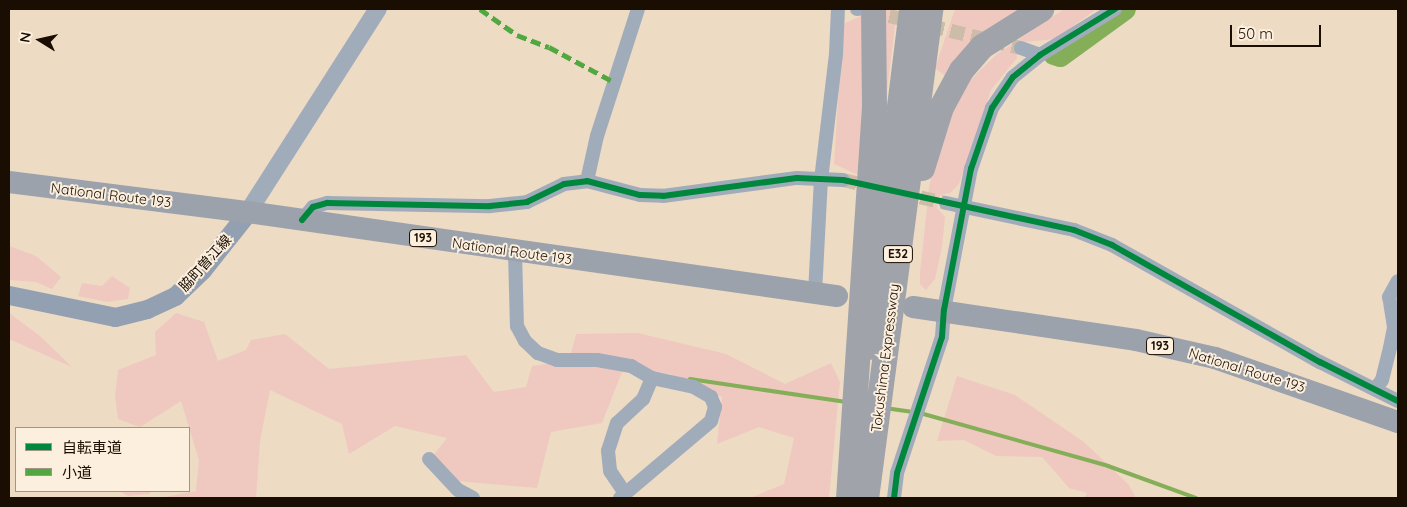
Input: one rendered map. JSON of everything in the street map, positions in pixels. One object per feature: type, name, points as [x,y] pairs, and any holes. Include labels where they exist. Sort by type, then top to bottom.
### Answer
[{"type":"highway","points":[[849,498],[874,104],[873,9]]},
{"type":"highway","name":"Tokushima Expressway","points":[[849,498],[911,9]]},
{"type":"highway","name":"Tokushima Expressway","points":[[866,498],[930,9]]},
{"type":"highway","points":[[880,393],[924,158],[941,107],[961,70],[982,46],[1041,9]]},
{"type":"highway","name":"National Route 193","points":[[9,182],[248,212],[515,252],[837,296]]},
{"type":"highway","name":"National Route 193","points":[[913,307],[944,310],[1136,340],[1215,358],[1398,422]]},
{"type":"main road","name":"脇町曽江線","points":[[9,295],[115,317],[147,309],[181,290],[202,270],[248,212]]},
{"type":"street","points":[[248,212],[378,9]]},
{"type":"street","points":[[588,180],[597,136],[638,9]]},
{"type":"street","points":[[815,293],[821,180],[836,54],[838,9]]},
{"type":"street","points":[[894,498],[898,474],[942,337],[944,310],[963,207],[972,169],[992,108],[1013,77],[1040,55],[1115,9]]},
{"type":"street","points":[[1021,48],[1040,55]]},
{"type":"street","points":[[302,220],[313,207],[327,203],[490,206],[527,202],[564,184],[588,180],[640,195],[663,196],[782,179],[843,180]]},
{"type":"street","points":[[946,203],[1074,230],[1112,245],[1320,362],[1376,388],[1398,401]]},
{"type":"street","points":[[515,252],[517,326],[525,341],[538,352],[557,360],[597,360],[631,366],[652,378],[694,387],[711,397],[715,407],[711,421],[622,495],[610,471],[608,451],[617,423],[643,399],[652,378]]},
{"type":"street","points":[[1376,388],[1382,380],[1390,348],[1394,327],[1389,297],[1398,281]]},
{"type":"street","points":[[429,459],[458,490],[473,498]]},
{"type":"shaded area","points":[[878,9],[897,9],[886,100]]},
{"type":"shaded area","points":[[955,9],[1024,9],[948,78],[935,68]]},
{"type":"shaded area","points":[[1064,9],[1097,9],[1055,39],[1024,42],[1016,51],[1017,58],[991,90],[959,184],[950,193],[940,195],[937,208],[945,217],[942,247],[935,279],[926,290],[920,284],[920,273],[929,188],[939,137],[962,88],[997,54]]},
{"type":"shaded area","points":[[861,16],[864,96],[858,175],[834,164],[843,24]]},
{"type":"shaded area","points":[[9,246],[36,256],[61,277],[52,289],[36,282],[9,280]]},
{"type":"shaded area","points":[[112,276],[130,288],[128,299],[107,302],[78,296],[82,283],[102,286]]},
{"type":"shaded area","points":[[9,313],[40,336],[72,367],[9,339]]},
{"type":"shaded area","points":[[176,313],[204,322],[218,361],[246,350],[251,340],[285,334],[329,369],[466,355],[494,392],[526,387],[532,366],[569,361],[576,334],[638,333],[726,354],[785,384],[831,363],[840,382],[829,498],[750,498],[784,484],[794,438],[759,427],[717,444],[722,397],[670,374],[622,372],[602,423],[551,432],[537,488],[446,480],[433,456],[447,438],[395,426],[349,454],[342,424],[270,390],[260,441],[256,498],[160,498],[196,491],[199,460],[181,401],[140,427],[118,419],[115,396],[118,370],[156,355],[155,332]]},
{"type":"shaded area","points":[[957,376],[1015,395],[1084,442],[1129,485],[1136,498],[1084,498],[1087,493],[1069,488],[1042,457],[996,456],[964,440],[937,441]]},
{"type":"shaded area","points":[[121,492],[150,492],[150,494],[128,496]]},
{"type":"waterway","points":[[1053,54],[1060,56],[1125,9]]},
{"type":"waterway","points":[[690,379],[846,402]]},
{"type":"waterway","points":[[885,408],[913,412]]},
{"type":"waterway","points":[[920,413],[1108,466],[1196,498]]},
{"type":"tunnel","points":[[869,11],[1021,48]]},
{"type":"tunnel","points":[[843,180],[874,187]]},
{"type":"tunnel","points":[[900,193],[946,203]]},
{"type":"marked path","points":[[480,9],[517,35],[549,47],[614,82]]},
{"type":"cycle path","points":[[894,498],[897,473],[942,337],[944,310],[971,169],[992,108],[1013,77],[1040,55],[1115,9]]},
{"type":"cycle path","points":[[302,220],[313,207],[327,203],[490,206],[527,202],[564,184],[587,181],[640,195],[663,196],[797,178],[843,180],[1074,230],[1112,245],[1320,362],[1398,401]]}]
